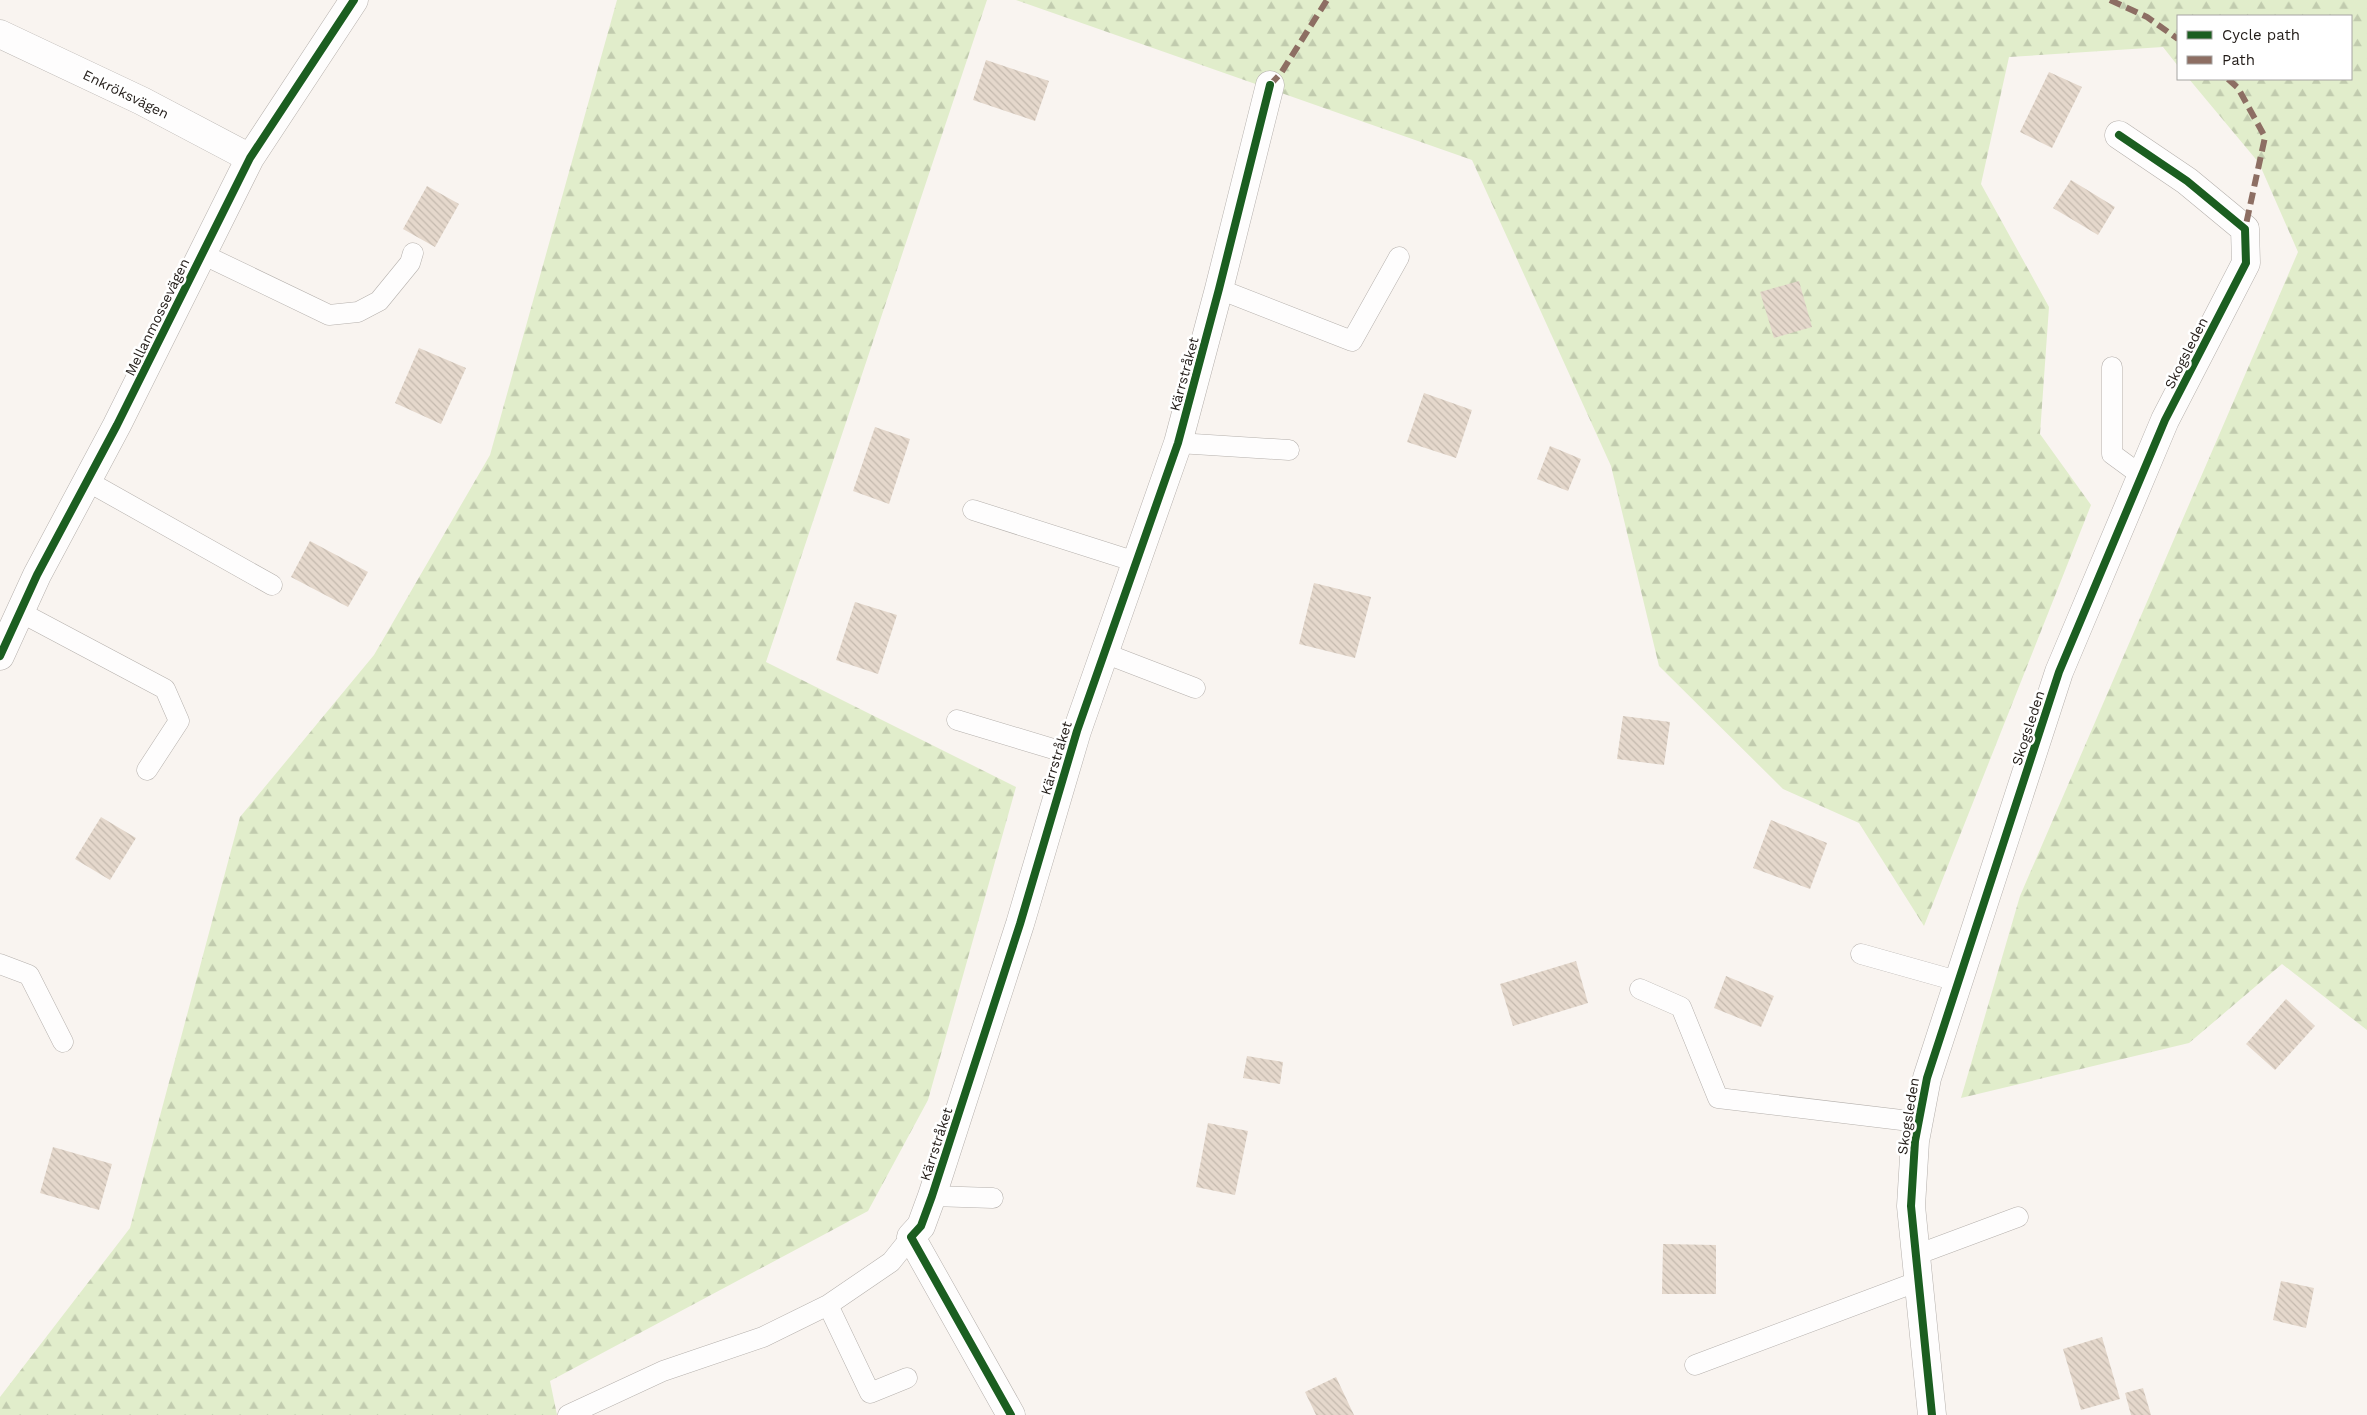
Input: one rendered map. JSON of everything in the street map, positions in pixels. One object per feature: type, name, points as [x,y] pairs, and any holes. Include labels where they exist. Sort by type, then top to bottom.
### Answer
[{"type":"street","name":"Mellanmossevägen","points":[[0,656],[36,575],[87,481],[250,158],[354,0]]},
{"type":"street","name":"Enkröksvägen","points":[[0,34],[142,101],[250,158]]},
{"type":"street","name":"Kärrstråket","points":[[911,1237],[922,1226],[1020,924],[1070,754],[1178,444],[1270,85]]},
{"type":"street","name":"Skogsleden","points":[[1932,1415],[1911,1206],[1915,1141],[1926,1078],[2059,672],[2165,420],[2246,263],[2245,229],[2187,181],[2119,135]]},
{"type":"street","points":[[911,1237],[1011,1415]]},
{"type":"lane","points":[[202,254],[329,315],[358,312],[379,301],[410,263],[413,253]]},
{"type":"lane","points":[[1219,289],[1352,341],[1399,257]]},
{"type":"lane","points":[[2112,367],[2112,454],[2142,476]]},
{"type":"lane","points":[[1178,444],[1289,450]]},
{"type":"lane","points":[[87,481],[272,585]]},
{"type":"lane","points":[[973,510],[1136,562]]},
{"type":"lane","points":[[20,612],[165,689],[179,721],[147,770]]},
{"type":"lane","points":[[1104,653],[1195,688]]},
{"type":"lane","points":[[957,720],[1070,754]]},
{"type":"lane","points":[[1861,954],[1958,981]]},
{"type":"lane","points":[[0,964],[29,975],[63,1042]]},
{"type":"lane","points":[[1640,989],[1682,1007],[1718,1098],[1918,1122]]},
{"type":"lane","points":[[932,1196],[993,1198]]},
{"type":"lane","points":[[1696,1365],[1918,1268],[2018,1217]]},
{"type":"lane","points":[[568,1415],[663,1371],[763,1337],[828,1305],[890,1262],[911,1237]]},
{"type":"lane","points":[[828,1305],[870,1393],[907,1378]]},
{"type":"green space","points":[[617,0],[987,0],[766,662],[1016,787],[928,1100],[868,1211],[550,1381],[557,1415],[0,1415],[0,1397],[130,1228],[240,817],[374,655],[490,455]]},
{"type":"green space","points":[[1016,0],[2367,0],[2367,1030],[2282,964],[2189,1043],[1961,1098],[2020,896],[2298,252],[2259,163],[2190,80],[2352,80],[2352,15],[2177,15],[2177,65],[2163,47],[2009,57],[1981,184],[2049,307],[2040,434],[2091,505],[1924,926],[1859,823],[1783,789],[1659,666],[1611,466],[1472,160]]},
{"type":"building","points":[[986,60],[1049,81],[1035,121],[973,100]]},
{"type":"building","points":[[2049,72],[2082,87],[2052,148],[2020,132]]},
{"type":"building","points":[[2071,180],[2115,207],[2098,235],[2053,208]]},
{"type":"building","points":[[427,186],[459,204],[435,247],[403,229]]},
{"type":"building","points":[[1799,281],[1812,327],[1774,338],[1760,292]]},
{"type":"building","points":[[419,348],[466,368],[441,424],[395,403]]},
{"type":"building","points":[[1424,393],[1472,410],[1456,458],[1407,442]]},
{"type":"building","points":[[875,427],[910,439],[889,504],[853,491]]},
{"type":"building","points":[[1550,446],[1581,459],[1568,491],[1537,479]]},
{"type":"building","points":[[310,541],[368,572],[348,607],[291,577]]},
{"type":"building","points":[[1314,583],[1371,597],[1355,658],[1299,644]]},
{"type":"building","points":[[855,602],[897,615],[878,674],[836,660]]},
{"type":"building","points":[[1623,716],[1670,722],[1664,765],[1617,759]]},
{"type":"building","points":[[101,817],[136,838],[110,880],[75,859]]},
{"type":"building","points":[[1771,820],[1827,843],[1810,889],[1753,868]]},
{"type":"building","points":[[1576,961],[1588,1003],[1513,1026],[1500,984]]},
{"type":"building","points":[[1726,976],[1774,996],[1761,1027],[1714,1008]]},
{"type":"building","points":[[2286,999],[2315,1026],[2275,1070],[2246,1044]]},
{"type":"building","points":[[1247,1056],[1283,1062],[1280,1084],[1243,1078]]},
{"type":"building","points":[[1208,1123],[1248,1131],[1235,1195],[1196,1187]]},
{"type":"building","points":[[53,1147],[112,1164],[99,1210],[40,1193]]},
{"type":"building","points":[[1663,1244],[1716,1245],[1716,1294],[1662,1294]]},
{"type":"building","points":[[2281,1281],[2314,1288],[2306,1328],[2273,1320]]},
{"type":"building","points":[[2102,1337],[2120,1399],[2081,1410],[2063,1349]]},
{"type":"building","points":[[1336,1377],[1354,1415],[1316,1415],[1305,1392]]},
{"type":"building","points":[[2143,1388],[2151,1415],[2131,1415],[2125,1393]]},
{"type":"marked path","points":[[1270,85],[1281,73],[1327,0]]},
{"type":"marked path","points":[[2110,0],[2147,17],[2177,38]]},
{"type":"marked path","points":[[2229,80],[2238,88],[2265,137],[2245,229]]},
{"type":"cycle path","points":[[0,656],[37,575],[117,425],[250,158],[354,0]]},
{"type":"cycle path","points":[[1011,1415],[911,1237],[921,1226],[932,1196],[1020,924],[1077,731],[1178,443],[1270,85]]},
{"type":"cycle path","points":[[1932,1415],[1911,1206],[1915,1141],[1927,1078],[2059,672],[2165,420],[2246,263],[2245,229],[2187,181],[2119,135]]}]
